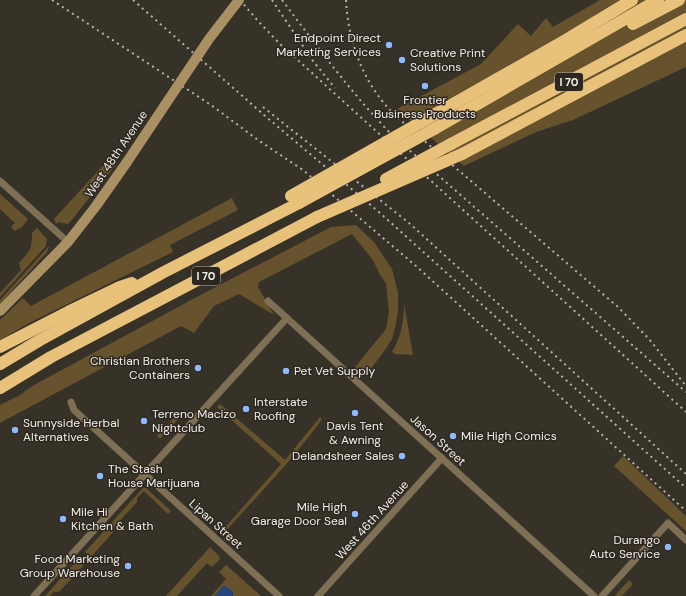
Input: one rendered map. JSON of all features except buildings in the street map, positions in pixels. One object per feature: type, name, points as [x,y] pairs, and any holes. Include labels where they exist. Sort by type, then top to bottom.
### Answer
[{"type":"highway","points":[[295,199],[425,120],[566,40],[632,0]]},
{"type":"highway","points":[[505,88],[658,0]]},
{"type":"highway","name":"I 70","points":[[0,364],[30,345],[164,272],[240,233],[295,199],[434,129],[505,88],[679,0]]},
{"type":"highway","name":"I 70","points":[[0,388],[51,357],[317,217],[686,19]]},
{"type":"highway","points":[[317,217],[462,154],[686,36]]},
{"type":"highway","points":[[0,347],[44,323],[120,287],[164,272]]},
{"type":"street","name":"West 48th Avenue","points":[[0,311],[68,242],[96,206],[209,38],[239,0]]},
{"type":"street","points":[[0,181],[68,242]]},
{"type":"street","name":"Jason Street","points":[[268,301],[594,596]]},
{"type":"street","points":[[34,596],[287,318]]},
{"type":"street","name":"Lipan Street","points":[[71,402],[74,410],[279,596]]},
{"type":"street","name":"West 46th Avenue","points":[[318,596],[442,458]]},
{"type":"street","points":[[602,596],[668,524],[686,540]]},
{"type":"shaded area","points":[[600,0],[686,0],[686,67],[573,120],[536,132],[464,166],[397,109],[481,64],[518,24],[531,36],[546,18],[553,27]]},
{"type":"shaded area","points":[[109,159],[116,165],[70,222],[68,224],[58,222],[56,224],[54,219]]},
{"type":"shaded area","points":[[0,194],[28,219],[22,227],[15,231],[11,227],[15,223],[0,209]]},
{"type":"shaded area","points":[[232,198],[238,210],[170,245],[173,252],[29,323],[0,340],[0,320],[22,299],[24,299],[31,306]]},
{"type":"shaded area","points":[[356,225],[374,242],[392,269],[398,293],[398,310],[392,339],[365,376],[355,367],[386,329],[389,312],[386,283],[380,275],[373,260],[352,234],[259,282],[258,287],[274,315],[239,294],[214,306],[194,333],[181,326],[0,423],[0,405],[22,394],[36,384],[191,300],[331,227]]},
{"type":"shaded area","points":[[37,228],[47,239],[46,246],[0,297],[0,293],[21,270],[19,263],[30,250],[32,233]]},
{"type":"shaded area","points":[[49,246],[47,252],[0,304],[0,300]]},
{"type":"shaded area","points":[[404,304],[413,355],[395,354],[392,352],[398,341],[401,329]]},
{"type":"shaded area","points":[[220,404],[285,460],[320,417],[322,419],[287,463],[223,534],[221,532],[281,464],[217,407]]},
{"type":"shaded area","points":[[176,415],[179,418],[160,439],[157,436]]},
{"type":"shaded area","points":[[623,456],[686,516],[686,531],[614,466]]},
{"type":"shaded area","points":[[143,488],[146,488],[171,511],[168,514],[144,491],[137,498],[137,502],[112,529],[114,531],[91,557],[85,552]]},
{"type":"shaded area","points":[[210,547],[220,559],[212,567],[207,563],[177,596],[166,596]]},
{"type":"shaded area","points":[[78,559],[84,565],[59,592],[58,591],[56,593],[54,591],[50,596],[45,596]]},
{"type":"shaded area","points":[[226,565],[261,596],[233,596],[233,592],[223,586],[215,596],[211,596],[226,579],[219,572]]},
{"type":"shaded area","points":[[629,580],[633,584],[622,596],[615,595]]},
{"type":"water","points":[[223,586],[230,589],[233,596],[215,596]]},
{"type":"railway","points":[[52,0],[211,105],[258,140],[303,170],[416,266],[686,511]]},
{"type":"railway","points":[[133,0],[264,115],[380,213],[686,488]]},
{"type":"railway","points":[[240,0],[280,44],[686,412]]},
{"type":"railway","points":[[272,0],[313,61],[335,88]]},
{"type":"railway","points":[[282,0],[348,86],[392,135],[686,392]]},
{"type":"railway","points":[[346,0],[350,30],[358,59],[372,86],[390,110],[618,307],[649,339],[686,386]]},
{"type":"railway","points":[[263,107],[409,223],[686,474]]},
{"type":"place","name":"Endpoint Direct Marketing Services","points":[[389,45]]},
{"type":"place","name":"Creative Print Solutions","points":[[402,60]]},
{"type":"place","name":"Frontier Business Products","points":[[425,86]]},
{"type":"place","name":"Christian Brothers Containers","points":[[198,368]]},
{"type":"place","name":"Pet Vet Supply","points":[[286,371]]},
{"type":"place","name":"Interstate Roofing","points":[[246,409]]},
{"type":"place","name":"Davis Tent & Awning","points":[[355,413]]},
{"type":"place","name":"Terreno Macizo Nightclub","points":[[144,421]]},
{"type":"place","name":"Sunnyside Herbal Alternatives","points":[[15,430]]},
{"type":"place","name":"Mile High Comics","points":[[453,436]]},
{"type":"place","name":"Delandsheer Sales","points":[[402,456]]},
{"type":"place","name":"The Stash House Marijuana","points":[[100,476]]},
{"type":"place","name":"Mile High Garage Door Seal","points":[[355,514]]},
{"type":"place","name":"Mile Hi Kitchen & Bath","points":[[63,519]]},
{"type":"place","name":"Durango Auto Service","points":[[668,547]]},
{"type":"place","name":"Food Marketing Group Warehouse","points":[[128,566]]}]
